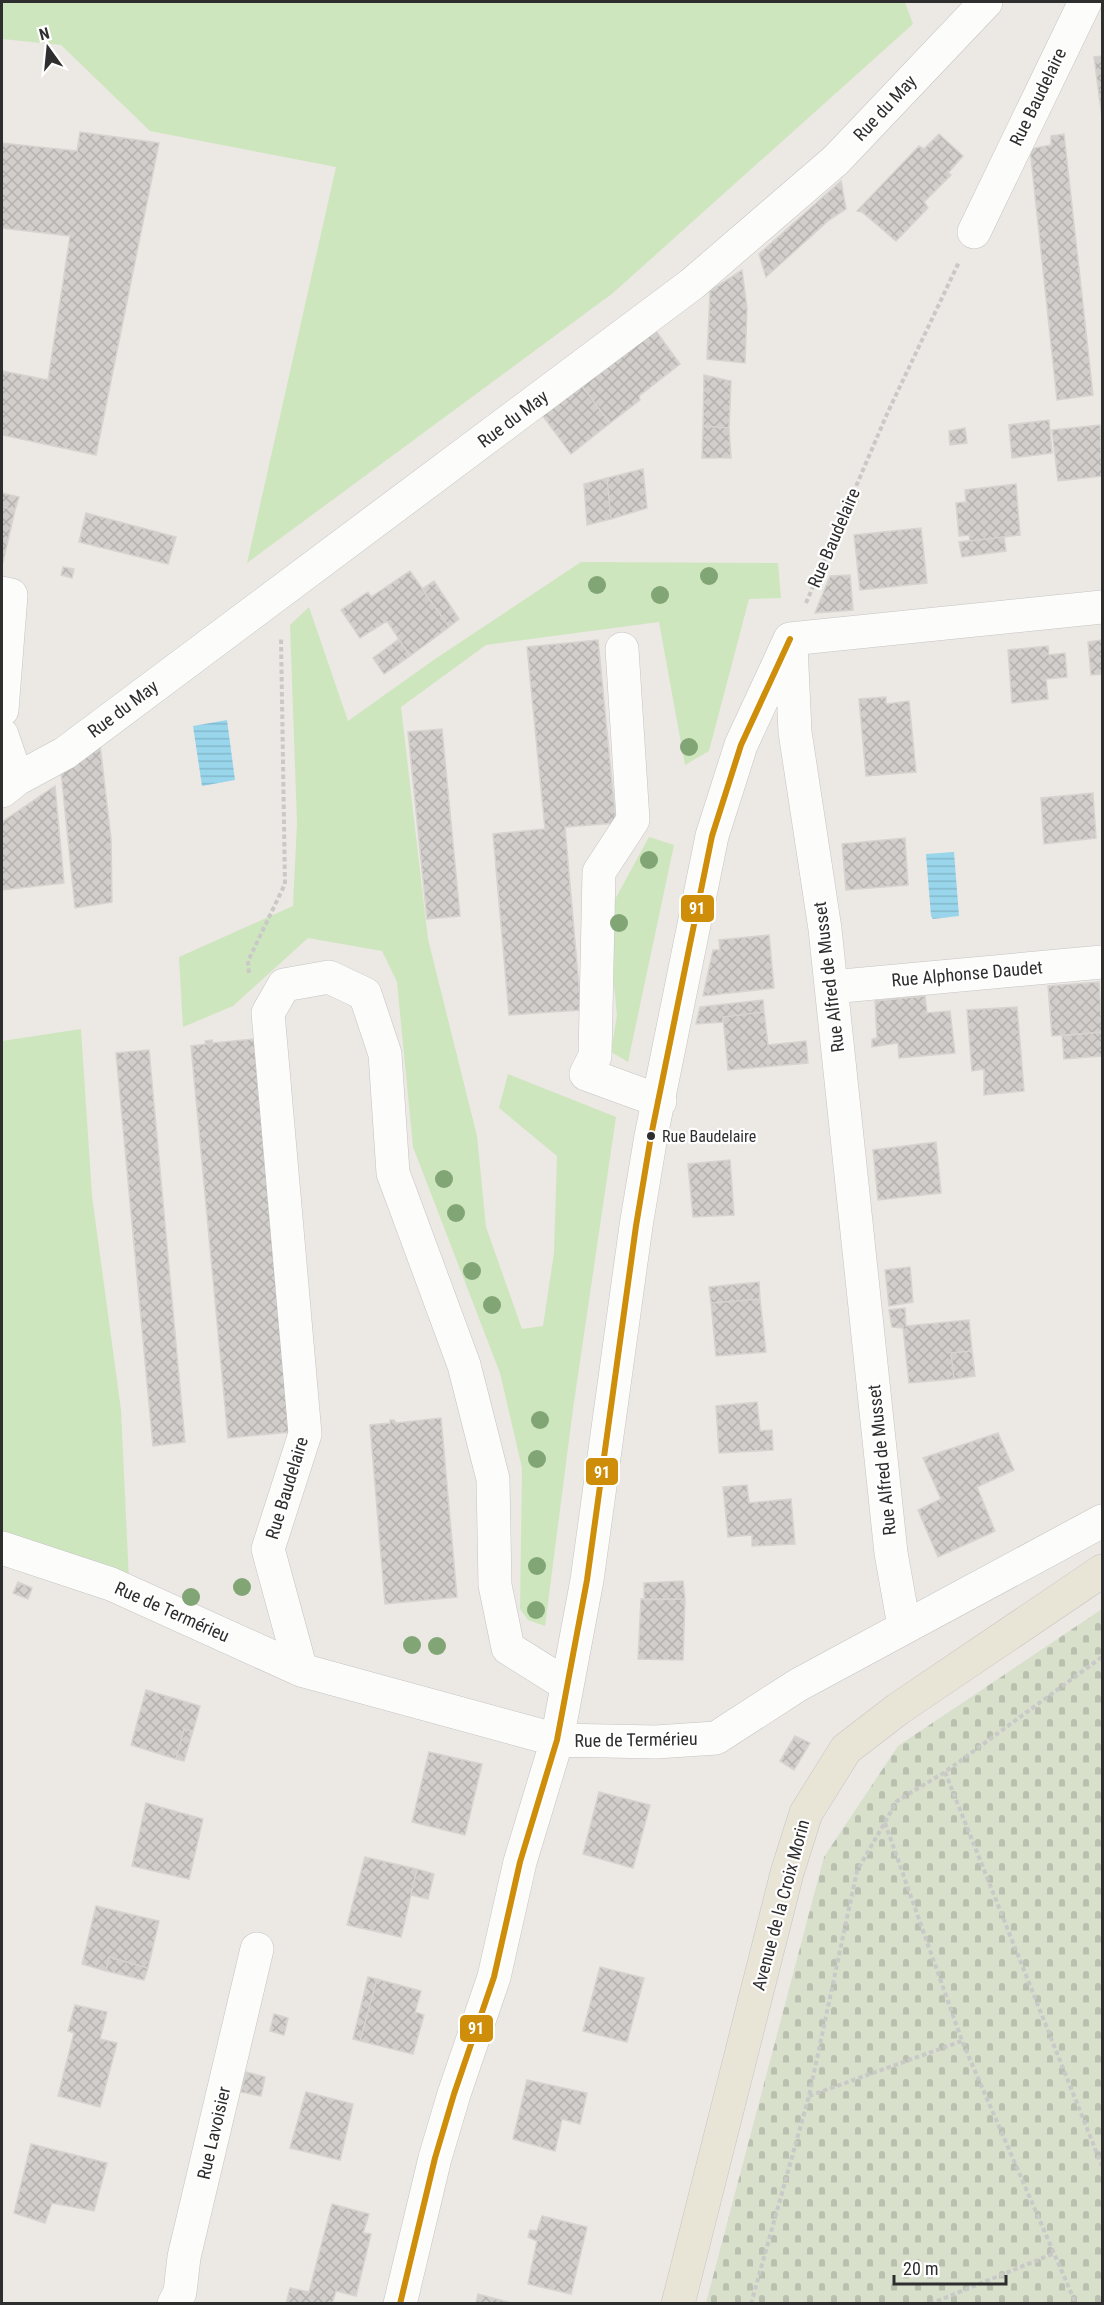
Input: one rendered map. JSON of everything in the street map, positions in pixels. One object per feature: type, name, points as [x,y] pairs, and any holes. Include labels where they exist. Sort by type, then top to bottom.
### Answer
[{"type":"main road","name":"Avenue de la Croix Morin","points":[[678,2304],[787,1873],[806,1813],[846,1749],[898,1709],[1102,1571]]},
{"type":"street","name":"Rue du May","points":[[9,785],[65,753],[693,284],[836,160],[986,2]]},
{"type":"street","name":"Rue Baudelaire","points":[[974,232],[1085,2]]},
{"type":"street","points":[[2,593],[11,595],[2,710]]},
{"type":"street","points":[[400,2304],[435,2158],[494,1977],[520,1862],[556,1740],[587,1580],[636,1226],[651,1136],[660,1101],[712,836],[741,745],[790,639],[1102,608]]},
{"type":"street","name":"Rue Alfred de Musset","points":[[790,639],[795,732],[825,929],[891,1553],[904,1626]]},
{"type":"street","points":[[622,649],[633,820],[599,873],[595,1056],[586,1074],[660,1101]]},
{"type":"street","points":[[2,735],[9,785]]},
{"type":"street","name":"Rue Alphonse Daudet","points":[[831,987],[1102,962]]},
{"type":"street","points":[[268,1013],[284,985],[329,977],[365,994],[385,1054],[393,1173],[464,1365],[493,1479],[495,1586],[508,1648],[567,1685]]},
{"type":"street","name":"Rue Baudelaire","points":[[268,1013],[305,1434],[268,1550],[301,1670]]},
{"type":"street","name":"Rue de Termérieu","points":[[2,1548],[111,1584],[301,1670],[556,1740],[656,1742],[716,1738],[798,1685],[1102,1521]]},
{"type":"street","name":"Rue Lavoisier","points":[[180,2301],[184,2257],[257,1949]]},
{"type":"path","name":"Rue Baudelaire","points":[[790,639],[887,414],[974,232]]},
{"type":"path","points":[[268,1013],[251,1012],[248,961],[285,884],[281,624],[277,595]]},
{"type":"path","points":[[751,2304],[808,2096],[857,1871],[897,1801],[945,1772],[1102,1657]]},
{"type":"path","points":[[945,1772],[1102,2166]]},
{"type":"path","points":[[885,1822],[962,2041],[1076,2304]]},
{"type":"path","points":[[808,2096],[962,2041]]},
{"type":"path","points":[[930,2304],[1055,2253]]},
{"type":"green space","points":[[2,2],[905,2],[913,24],[613,293],[247,563],[336,167],[150,131],[61,45],[2,39]]},
{"type":"green space","points":[[581,562],[778,563],[781,598],[749,599],[709,751],[685,765],[659,622],[486,645],[401,707],[428,939],[477,1136],[486,1227],[522,1329],[543,1326],[554,1253],[557,1156],[499,1108],[508,1074],[616,1117],[573,1409],[545,1626],[528,1620],[520,1609],[522,1468],[500,1373],[413,1147],[397,982],[382,951],[308,938],[233,1006],[183,1027],[179,957],[293,906],[297,823],[290,625],[309,607],[348,721],[435,659]]},
{"type":"green space","points":[[649,837],[674,845],[628,1062],[611,1052],[617,1015],[607,914]]},
{"type":"green space","points":[[81,1029],[92,1196],[121,1410],[129,1580],[2,1534],[2,1041]]},
{"type":"green space","points":[[1102,1609],[1102,2303],[706,2303],[824,1857],[898,1746]]},
{"type":"water","points":[[227,720],[235,780],[202,786],[193,726]]},
{"type":"water","points":[[954,852],[959,916],[933,919],[926,854]]},
{"type":"building","points":[[1102,56],[1102,118],[1094,57]]},
{"type":"building","points":[[80,132],[159,143],[96,455],[2,435],[2,371],[48,380],[70,236],[2,228],[2,143],[77,151]]},
{"type":"building","points":[[939,134],[963,156],[948,173],[951,175],[924,202],[928,208],[896,241],[862,212],[857,211],[919,146],[924,149]]},
{"type":"building","points":[[1064,134],[1093,395],[1057,400],[1030,149],[1051,145],[1051,136]]},
{"type":"building","points":[[841,181],[846,209],[829,220],[766,277],[759,254]]},
{"type":"building","points":[[742,270],[747,308],[745,363],[707,359],[710,291]]},
{"type":"building","points":[[656,331],[680,364],[639,396],[640,400],[610,423],[582,386]]},
{"type":"building","points":[[704,375],[731,381],[729,428],[703,426]]},
{"type":"building","points":[[582,386],[610,423],[571,454],[542,415]]},
{"type":"building","points":[[1049,420],[1052,453],[1012,458],[1009,425]]},
{"type":"building","points":[[1100,425],[1102,476],[1058,481],[1052,430]]},
{"type":"building","points":[[703,426],[729,428],[731,458],[702,458]]},
{"type":"building","points":[[965,428],[967,443],[950,445],[949,431]]},
{"type":"building","points":[[643,469],[647,508],[611,519],[607,478]]},
{"type":"building","points":[[607,478],[611,519],[587,525],[584,484]]},
{"type":"building","points":[[1016,484],[1020,535],[970,541],[969,535],[959,536],[956,503],[966,502],[965,490]]},
{"type":"building","points":[[2,493],[19,497],[15,510],[2,507]]},
{"type":"building","points":[[2,507],[15,510],[2,566]]},
{"type":"building","points":[[86,513],[176,537],[168,564],[79,542]]},
{"type":"building","points":[[921,528],[927,583],[860,590],[854,535]]},
{"type":"building","points":[[1004,537],[1006,551],[962,557],[959,542]]},
{"type":"building","points":[[63,567],[74,569],[72,578],[61,575]]},
{"type":"building","points":[[410,571],[449,627],[410,656],[387,621],[360,638],[341,610],[368,592],[371,597]]},
{"type":"building","points":[[850,575],[853,610],[815,613],[830,576]]},
{"type":"building","points":[[434,581],[459,619],[449,627],[422,589]]},
{"type":"building","points":[[399,639],[410,656],[384,674],[373,658]]},
{"type":"building","points":[[598,640],[616,823],[565,827],[581,1010],[509,1015],[493,834],[545,829],[527,647]]},
{"type":"building","points":[[1102,640],[1102,674],[1091,675],[1088,642]]},
{"type":"building","points":[[1048,646],[1049,655],[1065,653],[1067,677],[1046,679],[1048,699],[1012,703],[1008,650]]},
{"type":"building","points":[[886,697],[886,704],[909,701],[916,772],[866,776],[859,699]]},
{"type":"building","points":[[442,729],[460,916],[427,919],[408,732]]},
{"type":"building","points":[[100,745],[111,839],[112,902],[75,908],[61,772]]},
{"type":"building","points":[[55,786],[64,883],[2,890],[2,822]]},
{"type":"building","points":[[1093,793],[1096,838],[1044,844],[1041,798]]},
{"type":"building","points":[[905,838],[908,885],[846,890],[842,844]]},
{"type":"building","points":[[769,935],[774,988],[703,996],[713,950],[720,950],[719,940]]},
{"type":"building","points":[[1099,982],[1102,1032],[1052,1036],[1048,986]]},
{"type":"building","points":[[925,996],[927,1013],[950,1011],[955,1053],[899,1058],[898,1043],[872,1047],[872,1039],[877,1038],[875,1001]]},
{"type":"building","points":[[763,1000],[764,1012],[723,1017],[723,1022],[696,1024],[700,1007]]},
{"type":"building","points":[[1017,1007],[1024,1091],[984,1095],[984,1069],[972,1071],[967,1010]]},
{"type":"building","points":[[764,1012],[768,1045],[806,1041],[808,1063],[728,1070],[723,1017]]},
{"type":"building","points":[[1102,1032],[1102,1056],[1064,1059],[1062,1036]]},
{"type":"building","points":[[254,1039],[290,1432],[228,1438],[191,1046],[206,1044],[205,1041],[212,1040],[213,1043]]},
{"type":"building","points":[[149,1050],[185,1442],[153,1446],[116,1053]]},
{"type":"building","points":[[936,1142],[941,1193],[878,1200],[873,1150]]},
{"type":"building","points":[[730,1160],[734,1215],[693,1217],[688,1164]]},
{"type":"building","points":[[910,1267],[913,1302],[889,1306],[885,1270]]},
{"type":"building","points":[[759,1282],[760,1299],[711,1303],[709,1287]]},
{"type":"building","points":[[760,1299],[766,1352],[716,1356],[711,1303]]},
{"type":"building","points":[[905,1308],[906,1326],[969,1320],[972,1351],[951,1353],[954,1379],[909,1383],[903,1328],[892,1327],[889,1310]]},
{"type":"building","points":[[972,1351],[975,1376],[954,1379],[951,1353]]},
{"type":"building","points":[[757,1402],[760,1431],[772,1430],[773,1450],[719,1453],[716,1406]]},
{"type":"building","points":[[441,1418],[457,1597],[385,1604],[370,1425],[390,1423],[390,1420],[396,1423]]},
{"type":"building","points":[[998,1433],[1014,1470],[977,1487],[995,1531],[938,1557],[918,1510],[941,1499],[923,1458]]},
{"type":"building","points":[[747,1485],[749,1503],[791,1499],[795,1544],[752,1546],[752,1535],[728,1537],[723,1487]]},
{"type":"building","points":[[683,1581],[685,1599],[644,1600],[644,1583]]},
{"type":"building","points":[[18,1582],[32,1588],[28,1599],[13,1593]]},
{"type":"building","points":[[641,1599],[685,1599],[683,1660],[638,1659]]},
{"type":"building","points":[[146,1690],[200,1706],[193,1731],[184,1729],[176,1759],[131,1745]]},
{"type":"building","points":[[184,1729],[193,1731],[184,1761],[176,1759]]},
{"type":"building","points":[[795,1736],[810,1743],[794,1770],[780,1761]]},
{"type":"building","points":[[429,1752],[482,1764],[465,1835],[412,1822]]},
{"type":"building","points":[[599,1792],[650,1805],[633,1868],[583,1854]]},
{"type":"building","points":[[146,1803],[203,1819],[189,1879],[132,1866]]},
{"type":"building","points":[[365,1857],[417,1869],[401,1937],[347,1925]]},
{"type":"building","points":[[417,1869],[434,1874],[428,1899],[411,1895]]},
{"type":"building","points":[[96,1906],[159,1921],[148,1968],[109,1957],[106,1971],[82,1964]]},
{"type":"building","points":[[109,1957],[148,1968],[144,1980],[106,1971]]},
{"type":"building","points":[[600,1967],[644,1978],[627,2042],[583,2031]]},
{"type":"building","points":[[368,1977],[377,1979],[360,2041],[353,2039]]},
{"type":"building","points":[[377,1979],[421,1991],[415,2012],[424,2015],[413,2054],[360,2041]]},
{"type":"building","points":[[75,2005],[107,2012],[100,2039],[117,2043],[100,2107],[58,2096],[74,2033],[68,2031]]},
{"type":"building","points":[[274,2014],[288,2018],[284,2035],[270,2031]]},
{"type":"building","points":[[246,2072],[265,2077],[261,2096],[241,2092]]},
{"type":"building","points":[[527,2080],[587,2093],[580,2124],[562,2119],[555,2151],[513,2139]]},
{"type":"building","points":[[306,2092],[353,2104],[340,2160],[290,2148]]},
{"type":"building","points":[[31,2144],[107,2163],[94,2211],[52,2203],[45,2223],[14,2213]]},
{"type":"building","points":[[332,2204],[369,2214],[363,2233],[371,2234],[356,2296],[336,2291],[332,2304],[286,2304],[290,2288],[309,2292]]},
{"type":"building","points":[[542,2216],[587,2227],[571,2294],[528,2284],[537,2241],[528,2237],[530,2230],[537,2231]]},
{"type":"building","points":[[478,2294],[515,2304],[476,2304]]},
{"type":"transit line","name":"91","points":[[400,2304],[435,2158],[494,1977],[520,1862],[557,1740],[587,1580],[636,1226],[651,1136],[712,836],[741,745],[790,639]]},
{"type":"place","name":"Rue Baudelaire","points":[[651,1136]]}]
